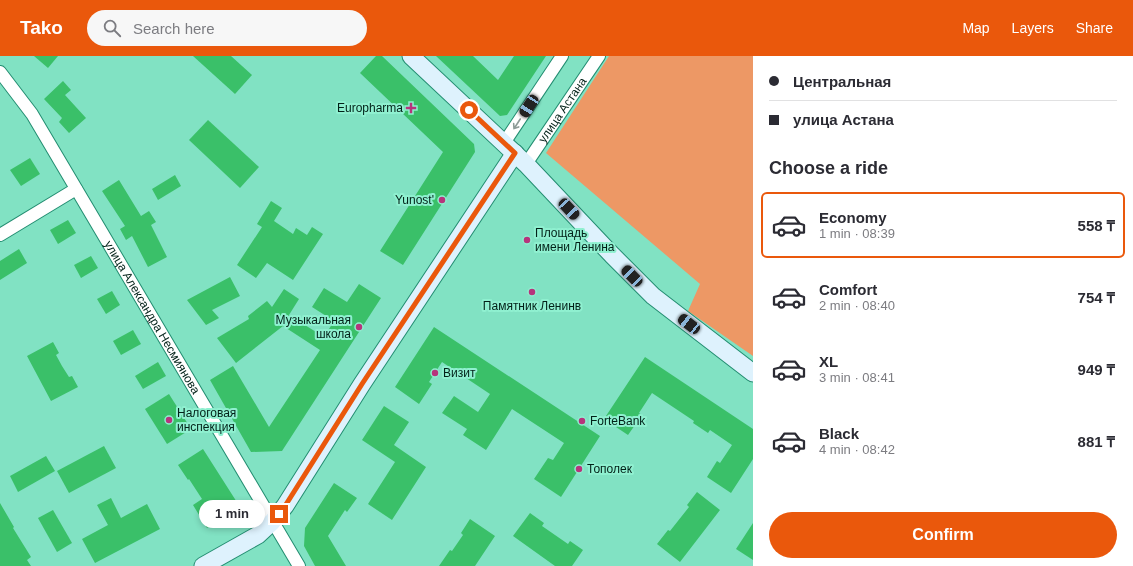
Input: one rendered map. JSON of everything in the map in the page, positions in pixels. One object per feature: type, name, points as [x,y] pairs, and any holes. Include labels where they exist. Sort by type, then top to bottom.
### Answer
[{"type":"street","points":[[411,56],[515,153],[653,296],[753,373]]},
{"type":"street","name":"улица Астана","points":[[203,566],[258,535],[272,522],[285,506],[362,384],[515,153],[562,56]]},
{"type":"street","name":"улица Астана","points":[[515,153],[600,56]]},
{"type":"street","name":"улица Александра Несмиянова","points":[[0,72],[32,114],[299,566]]},
{"type":"street","points":[[0,235],[76,188]]},
{"type":"shaded area","points":[[609,56],[753,56],[753,356],[688,311],[700,284],[546,153]]},
{"type":"building","points":[[34,56],[58,56],[48,68]]},
{"type":"building","points":[[193,56],[231,56],[252,75],[235,94]]},
{"type":"building","points":[[376,56],[382,56],[474,144],[475,152],[403,265],[380,251],[443,152],[360,73]]},
{"type":"building","points":[[436,56],[473,56],[498,80],[514,56],[546,56],[507,115],[500,116]]},
{"type":"building","points":[[63,81],[71,90],[65,95],[86,118],[69,133],[59,122],[62,118],[44,99]]},
{"type":"building","points":[[208,120],[259,167],[240,188],[189,140]]},
{"type":"building","points":[[30,158],[40,174],[21,186],[10,170]]},
{"type":"building","points":[[175,175],[181,186],[158,200],[152,189]]},
{"type":"building","points":[[119,180],[141,216],[149,211],[156,222],[151,225],[167,257],[148,267],[132,236],[126,240],[120,229],[125,226],[102,191]]},
{"type":"building","points":[[271,201],[282,208],[274,221],[293,234],[296,228],[307,235],[312,227],[323,234],[293,280],[267,263],[256,278],[237,265],[262,227],[257,224]]},
{"type":"building","points":[[68,220],[76,233],[58,244],[50,230]]},
{"type":"building","points":[[19,249],[27,263],[0,280],[0,261]]},
{"type":"building","points":[[91,256],[98,268],[81,278],[74,265]]},
{"type":"building","points":[[230,277],[240,296],[212,310],[219,318],[206,325],[187,300]]},
{"type":"building","points":[[359,284],[381,298],[282,451],[251,452],[210,380],[233,366],[269,427],[320,350],[283,326],[236,363],[217,338],[249,319],[248,316],[267,301],[272,307],[284,289],[299,299],[289,315],[324,337],[334,321],[312,307],[324,288],[347,302]]},
{"type":"building","points":[[112,291],[120,305],[106,314],[97,299]]},
{"type":"building","points":[[434,327],[600,436],[561,497],[534,479],[548,458],[553,460],[564,443],[512,409],[486,450],[463,435],[467,429],[442,413],[454,396],[478,412],[490,394],[442,362],[429,382],[432,384],[419,404],[395,387]]},
{"type":"building","points":[[133,330],[141,344],[121,355],[113,341]]},
{"type":"building","points":[[53,342],[59,353],[56,355],[62,366],[69,377],[72,376],[78,387],[51,401],[27,356]]},
{"type":"building","points":[[645,357],[753,429],[753,459],[731,493],[707,477],[717,461],[720,463],[732,445],[710,430],[708,433],[693,423],[694,421],[652,393],[639,413],[642,415],[628,435],[604,419]]},
{"type":"building","points":[[158,362],[166,376],[143,389],[135,376]]},
{"type":"building","name":"Налоговая инспекция","points":[[169,394],[191,429],[167,444],[145,409]]},
{"type":"building","points":[[384,406],[409,422],[394,445],[426,467],[392,520],[368,504],[395,462],[362,440]]},
{"type":"building","points":[[104,446],[116,468],[69,493],[57,471]]},
{"type":"building","points":[[203,449],[240,507],[207,528],[193,505],[202,499],[178,465]]},
{"type":"building","points":[[46,456],[55,471],[18,492],[10,476]]},
{"type":"building","points":[[334,483],[357,498],[347,512],[345,510],[328,536],[346,566],[315,566],[304,546],[305,528]]},
{"type":"building","points":[[697,492],[720,510],[680,562],[657,544],[668,530],[670,531],[689,507],[687,505]]},
{"type":"building","points":[[111,498],[121,518],[147,504],[160,529],[95,563],[82,539],[108,525],[97,505]]},
{"type":"building","points":[[0,503],[31,557],[27,560],[31,566],[0,566]]},
{"type":"building","points":[[53,510],[72,543],[57,552],[38,518]]},
{"type":"building","points":[[530,513],[544,523],[542,526],[568,544],[570,541],[583,550],[572,566],[555,566],[513,536]]},
{"type":"building","points":[[470,519],[495,536],[475,566],[439,566],[463,535],[461,533]]},
{"type":"building","points":[[753,523],[753,560],[736,549]]},
{"type":"place","name":"Europharma","points":[[411,108]]},
{"type":"place","name":"Yunost'","points":[[442,200]]},
{"type":"place","name":"Площадь имени Ленина","points":[[527,240]]},
{"type":"place","name":"Памятник Ленинв","points":[[532,292]]},
{"type":"place","name":"Музыкальная школа","points":[[359,327]]},
{"type":"place","name":"Визит","points":[[435,373]]},
{"type":"place","name":"Налоговая инспекция","points":[[169,420]]},
{"type":"place","name":"ForteBank","points":[[582,421]]},
{"type":"place","name":"Тополек","points":[[579,469]]},
{"type":"route","points":[[279,514],[370,372],[515,153],[469,110]]}]
